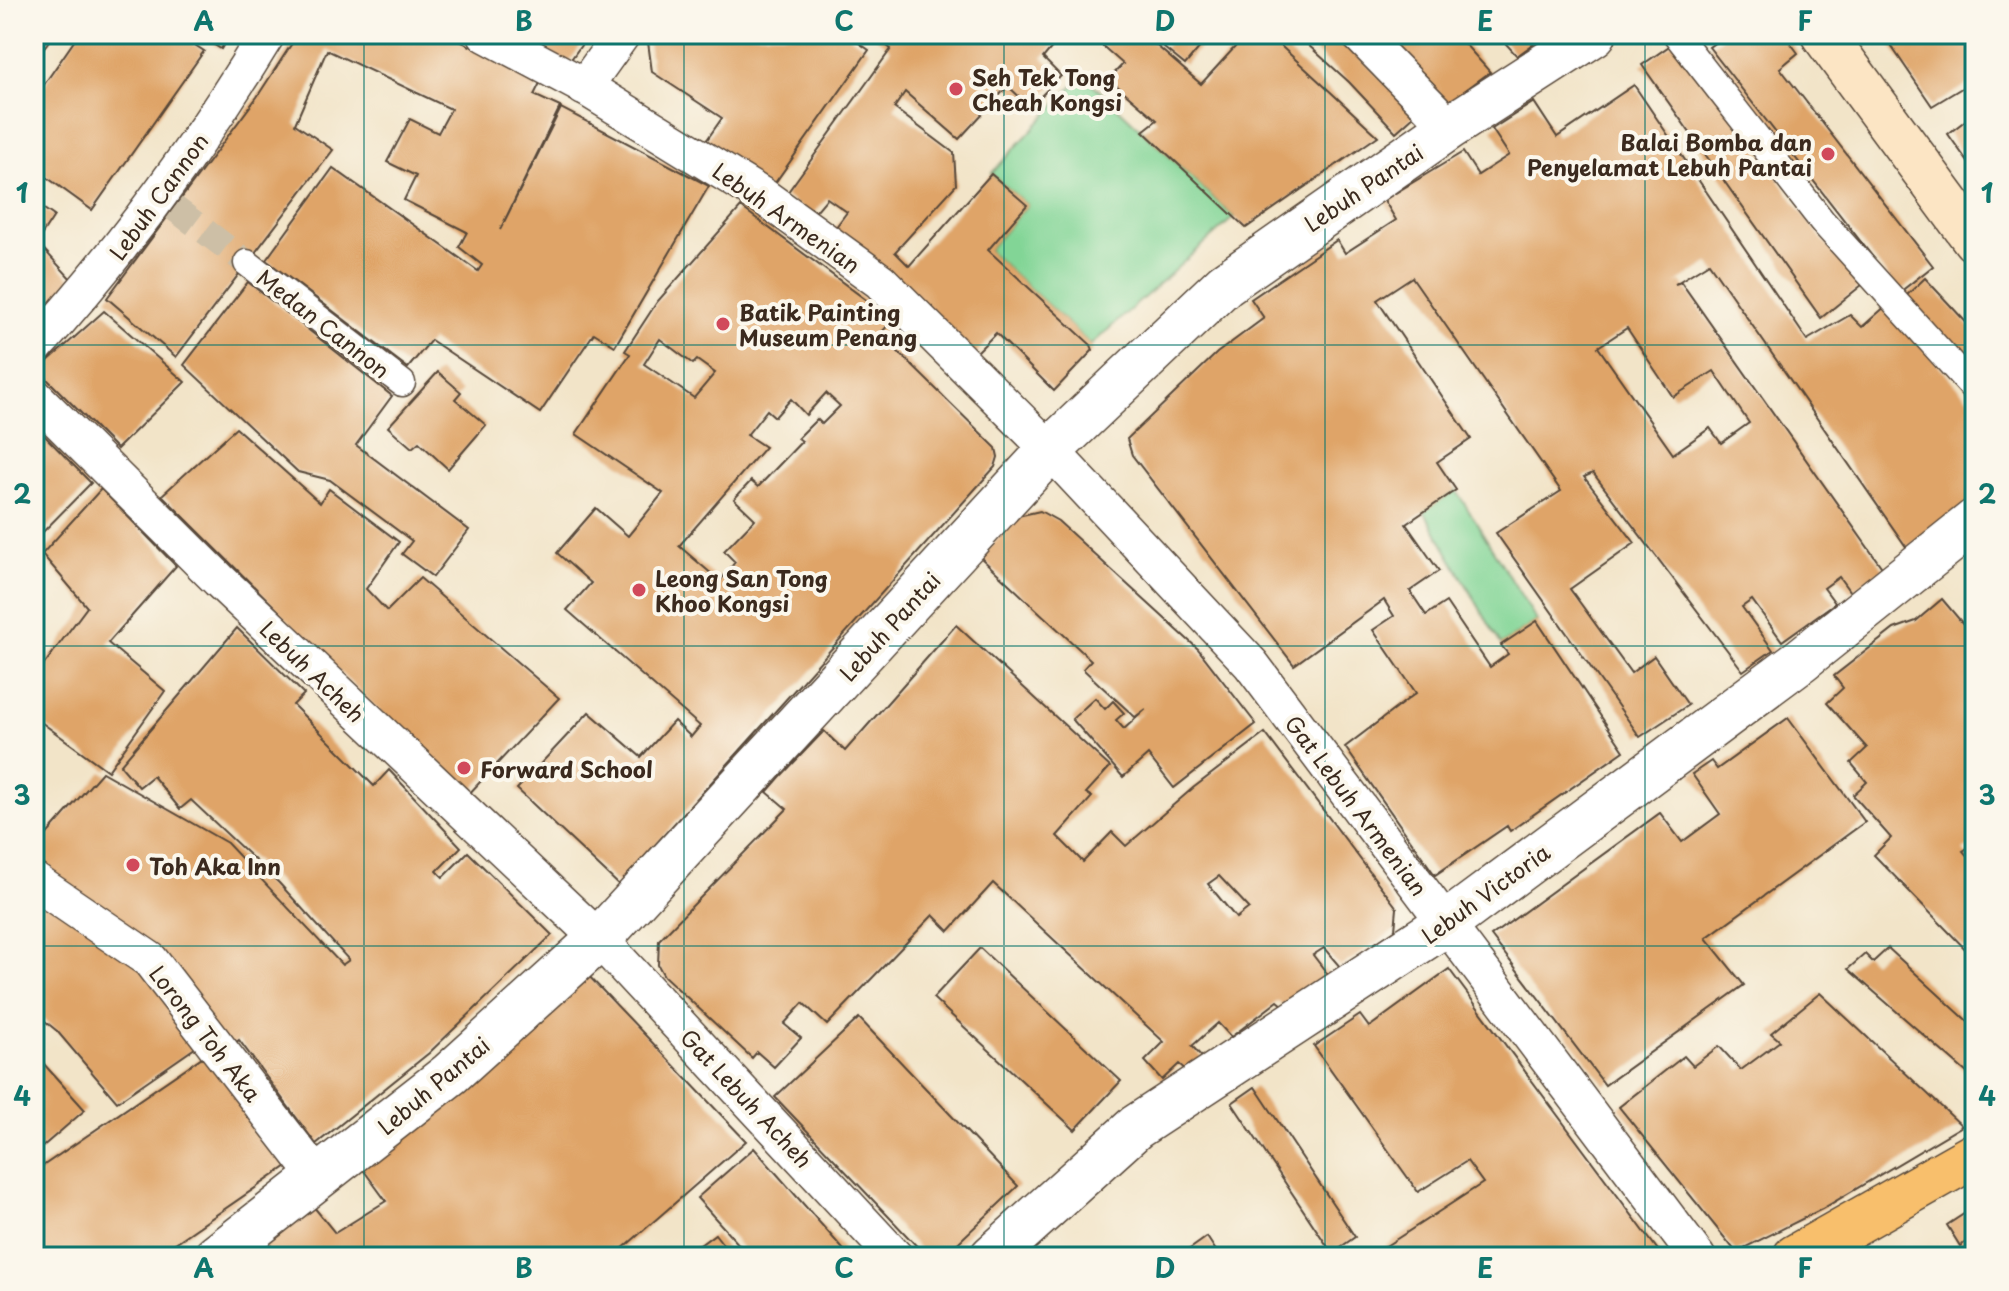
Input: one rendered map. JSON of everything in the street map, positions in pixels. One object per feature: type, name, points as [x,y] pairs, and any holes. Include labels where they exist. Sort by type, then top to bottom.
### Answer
[{"type":"main road","points":[[1823,34],[1975,240]]},
{"type":"main road","points":[[1795,1257],[1975,1155]]},
{"type":"street","name":"Lebuh Cannon","points":[[34,348],[166,202],[267,34]]},
{"type":"street","name":"Lebuh Armenian","points":[[486,34],[584,87],[764,197],[880,281],[1050,450]]},
{"type":"street","points":[[584,87],[622,34]]},
{"type":"street","points":[[1359,34],[1450,127]]},
{"type":"street","name":"Lebuh Pantai","points":[[216,1257],[450,1074],[599,939],[1050,450],[1225,284],[1450,127],[1594,34]]},
{"type":"street","points":[[1676,34],[1822,221],[1975,390]]},
{"type":"street","name":"Medan Cannon","points":[[247,263],[402,383]]},
{"type":"street","name":"Lebuh Acheh","points":[[34,396],[219,580],[599,939]]},
{"type":"street","name":"Gat Lebuh Armenian","points":[[1050,450],[1251,664],[1697,1257]]},
{"type":"street","name":"Lebuh Victoria","points":[[992,1257],[1098,1158],[1173,1099],[1447,923],[1801,660],[1975,521]]},
{"type":"street","name":"Lorong Toh Aka","points":[[34,881],[150,960],[319,1179]]},
{"type":"street","name":"Gat Lebuh Acheh","points":[[599,939],[895,1257]]},
{"type":"green space","points":[[1083,75],[1234,217],[1091,345],[988,250],[1027,205],[991,174]]},
{"type":"green space","points":[[1456,490],[1537,621],[1501,645],[1424,511]]},
{"type":"building","points":[[34,34],[54,34],[34,61]]},
{"type":"building","points":[[79,34],[178,34],[204,51],[92,210],[34,168],[34,99]]},
{"type":"building","points":[[197,34],[230,34],[221,49]]},
{"type":"building","points":[[298,34],[446,34],[541,81],[534,95],[560,107],[500,230],[561,108],[709,186],[615,346],[594,333],[540,413],[431,340],[408,368],[266,260],[333,168],[478,271],[482,265],[459,247],[467,232],[404,200],[416,176],[387,162],[410,119],[438,133],[451,109],[327,50],[295,124],[333,150],[176,357],[107,298],[257,97]]},
{"type":"building","points":[[512,34],[589,34],[567,65]]},
{"type":"building","points":[[654,34],[846,34],[869,50],[770,190],[704,144],[722,118],[652,72],[648,42]]},
{"type":"building","points":[[871,34],[1063,34],[1043,58],[1061,76],[1030,107],[1008,86],[959,139],[905,92],[894,108],[954,153],[956,185],[895,252],[909,266],[991,174],[1027,205],[988,250],[1091,345],[1093,350],[1054,391],[996,333],[972,357],[833,231],[847,212],[827,198],[812,216],[785,196],[891,49]]},
{"type":"building","points":[[1089,34],[1143,34],[1201,84],[1247,34],[1268,34],[1378,136],[1246,228],[1143,131],[1157,120],[1109,79],[1123,64]]},
{"type":"building","points":[[1164,34],[1211,34],[1185,65],[1164,48],[1171,40]]},
{"type":"building","points":[[1296,34],[1332,34],[1362,59],[1415,115],[1396,132],[1349,82]]},
{"type":"building","points":[[1383,34],[1456,34],[1490,72],[1448,103]]},
{"type":"building","points":[[1497,34],[1547,34],[1517,56]]},
{"type":"building","points":[[1727,34],[1784,34],[1798,53],[1780,68],[1933,266],[1900,292],[1709,47]]},
{"type":"building","points":[[1883,34],[1975,34],[1975,80],[1932,106]]},
{"type":"building","points":[[1678,40],[1819,236],[1862,285],[1821,318],[1642,65]]},
{"type":"building","points":[[1634,85],[1807,340],[1850,315],[1862,327],[1886,306],[1975,406],[1975,499],[1907,548],[1709,263],[1675,284],[1681,282],[1883,569],[1850,592],[1839,577],[1824,588],[1835,603],[1782,641],[1752,600],[1742,607],[1773,650],[1743,671],[1593,473],[1584,477],[1635,543],[1570,589],[1631,673],[1654,656],[1688,705],[1640,737],[1496,533],[1561,491],[1412,277],[1377,300],[1471,439],[1437,462],[1456,490],[1406,524],[1439,571],[1410,591],[1426,615],[1446,602],[1490,667],[1508,654],[1501,645],[1537,621],[1624,751],[1510,831],[1507,826],[1435,875],[1345,747],[1416,693],[1373,630],[1394,616],[1384,600],[1294,665],[1132,455],[1127,439],[1217,353],[1264,318],[1251,299],[1337,240],[1345,253],[1396,220],[1384,200],[1463,152],[1478,175],[1509,155],[1492,129],[1534,102],[1557,137]],"holes":[[[1627,328],[1673,397],[1714,371],[1749,423],[1721,443],[1710,428],[1673,454],[1598,347]]]},
{"type":"building","points":[[1975,113],[1975,172],[1948,134]]},
{"type":"building","points":[[34,202],[54,216],[37,242],[72,280],[34,321]]},
{"type":"building","points":[[741,207],[893,320],[880,334],[996,448],[998,457],[995,467],[619,885],[517,789],[589,712],[641,757],[674,721],[691,737],[700,726],[567,610],[591,583],[557,553],[596,508],[628,536],[663,493],[576,434],[630,354],[625,351],[657,302]],"holes":[[[660,339],[693,364],[697,360],[715,373],[694,398],[644,364]],[[826,393],[840,406],[822,424],[817,419],[798,438],[802,441],[758,487],[751,481],[734,499],[755,519],[724,551],[735,562],[720,581],[679,546],[765,447],[747,435],[767,410],[775,417],[791,399],[806,415]]]},
{"type":"building","points":[[1925,278],[1975,332],[1975,373],[1906,296]]},
{"type":"building","points":[[248,282],[392,396],[356,445],[469,530],[433,577],[402,554],[412,541],[330,480],[298,472],[184,365]]},
{"type":"building","points":[[104,311],[185,382],[117,449],[38,370]]},
{"type":"building","points":[[438,372],[461,392],[455,399],[486,425],[448,469],[419,442],[412,448],[388,427]]},
{"type":"building","points":[[34,425],[91,483],[34,541]]},
{"type":"building","points":[[236,428],[320,503],[329,489],[399,542],[366,589],[387,611],[420,578],[559,698],[466,797],[162,495]]},
{"type":"building","points":[[101,489],[176,566],[108,643],[165,691],[108,771],[34,717],[34,678],[87,607],[42,554]]},
{"type":"building","points":[[1040,511],[1058,521],[1198,649],[1256,724],[1174,788],[1148,755],[1123,777],[1072,719],[1095,698],[1105,709],[1113,701],[1124,713],[1116,720],[1124,729],[1146,709],[1135,717],[1100,685],[1083,669],[1091,660],[981,558],[1018,516]]},
{"type":"building","points":[[1942,599],[1975,638],[1975,843],[1963,851],[1975,865],[1975,959],[1874,855],[1891,838],[1853,795],[1867,782],[1851,763],[1867,748],[1827,703],[1843,688],[1834,676],[1894,629],[1916,621]]},
{"type":"building","points":[[956,625],[1110,767],[1086,793],[1092,797],[1057,836],[1083,862],[1112,832],[1126,846],[1193,788],[1265,733],[1397,908],[1395,930],[1340,967],[1324,948],[1313,955],[1329,976],[1284,1006],[1278,1001],[1231,1037],[1218,1023],[1192,1046],[1202,1057],[1187,1071],[1179,1064],[1162,1080],[1145,1061],[1164,1042],[993,883],[949,931],[933,915],[827,1025],[803,1003],[784,1024],[801,1038],[774,1067],[757,1052],[752,1058],[664,976],[658,965],[659,940],[787,809],[767,792],[824,731],[845,751]],"holes":[[[1219,876],[1249,908],[1236,918],[1208,884]]]},
{"type":"building","points":[[237,628],[304,694],[293,705],[374,786],[389,770],[461,847],[437,871],[443,877],[468,852],[552,935],[429,1053],[316,1144],[239,1040],[229,1048],[34,866],[34,849],[102,772],[227,843],[342,965],[349,960],[279,883],[191,800],[180,809],[153,776],[139,787],[120,765]]},
{"type":"building","points":[[1788,718],[1865,822],[1706,938],[1744,985],[1605,1085],[1491,936],[1660,813],[1682,842],[1720,814],[1692,774],[1711,761],[1717,769]]},
{"type":"building","points":[[34,894],[130,954],[202,1043],[117,1102],[57,1031],[34,1012]]},
{"type":"building","points":[[980,948],[1121,1081],[1075,1130],[933,998]]},
{"type":"building","points":[[1888,948],[1975,1028],[1975,1080],[1848,969],[1865,954],[1873,962]]},
{"type":"building","points":[[1449,969],[1663,1257],[1369,1257],[1483,1183],[1467,1161],[1418,1192],[1314,1046],[1360,1015],[1369,1027]]},
{"type":"building","points":[[585,972],[746,1141],[613,1257],[241,1257],[309,1201],[335,1233],[386,1201],[359,1164]]},
{"type":"building","points":[[1820,993],[1962,1126],[1822,1209],[1736,1252],[1619,1107],[1684,1056],[1693,1066],[1719,1046],[1741,1070],[1780,1041],[1771,1033]]},
{"type":"building","points":[[859,1018],[1018,1186],[943,1257],[927,1257],[775,1097]]},
{"type":"building","points":[[211,1051],[290,1164],[155,1257],[34,1257],[34,1172]]},
{"type":"building","points":[[34,1053],[85,1110],[34,1154]]},
{"type":"building","points":[[1255,1087],[1355,1237],[1332,1253],[1232,1103]]},
{"type":"building","points":[[754,1148],[850,1257],[750,1257],[697,1198]]},
{"type":"building","points":[[1967,1212],[1975,1224],[1975,1236],[1960,1246],[1947,1225]]},
{"type":"building","points":[[715,1234],[733,1257],[684,1257]]},
{"type":"building","points":[[1207,1237],[1220,1257],[1179,1257],[1190,1249]]},
{"type":"tunnel","points":[[174,208],[247,263]]},
{"type":"place","name":"Seh Tek Tong Cheah Kongsi","points":[[956,89]]},
{"type":"place","name":"Balai Bomba dan Penyelamat Lebuh Pantai","points":[[1828,154]]},
{"type":"place","name":"Batik Painting Museum Penang","points":[[723,324]]},
{"type":"place","name":"Leong San Tong Khoo Kongsi","points":[[639,590]]},
{"type":"place","name":"Forward School","points":[[464,768]]},
{"type":"place","name":"Toh Aka Inn","points":[[133,865]]}]
